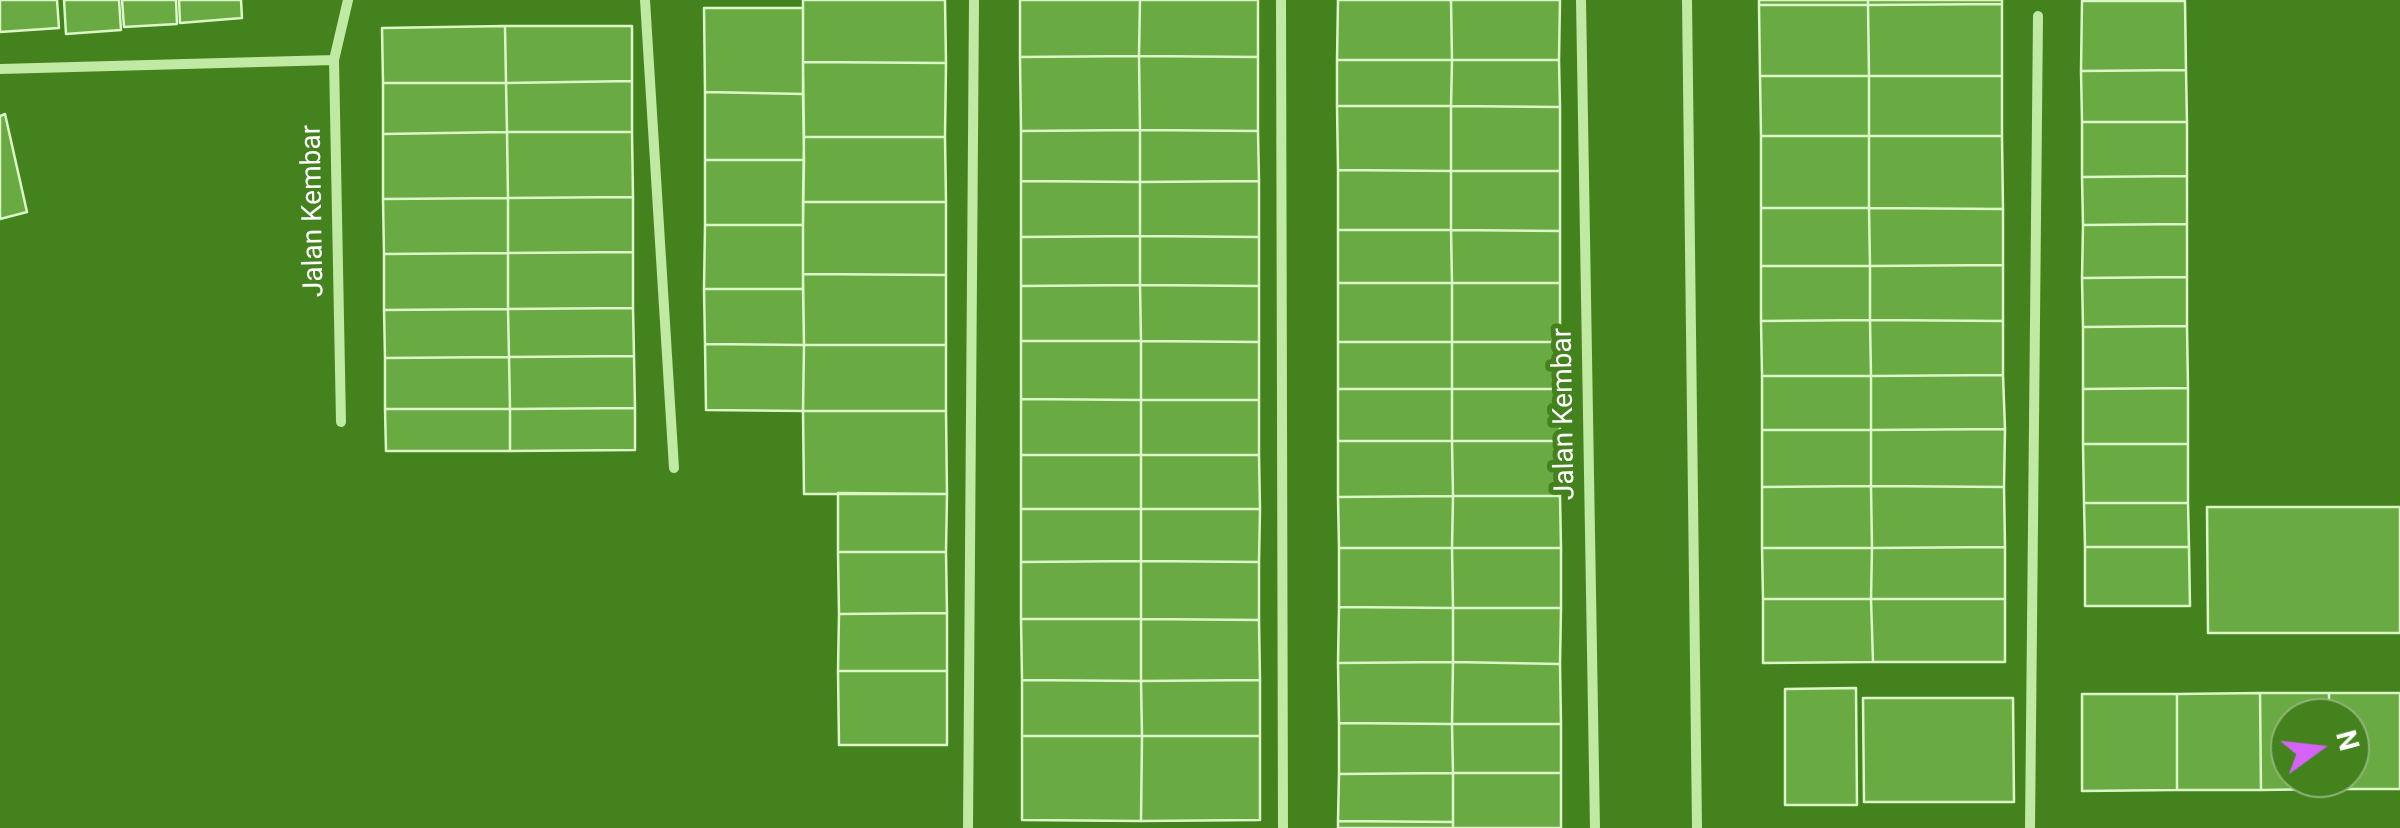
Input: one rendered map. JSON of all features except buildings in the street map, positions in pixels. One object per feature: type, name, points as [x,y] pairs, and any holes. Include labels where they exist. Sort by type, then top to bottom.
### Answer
[{"type":"street","name":"Jalan Kembar","points":[[341,422],[334,60],[348,0]]},
{"type":"street","points":[[644,0],[674,468]]},
{"type":"street","points":[[968,828],[974,0]]},
{"type":"street","points":[[1281,0],[1284,828]]},
{"type":"street","name":"Jalan Kembar","points":[[1580,0],[1595,828]]},
{"type":"street","points":[[1687,0],[1697,828]]},
{"type":"street","points":[[2030,828],[2038,16]]},
{"type":"street","points":[[0,69],[334,60]]}]
